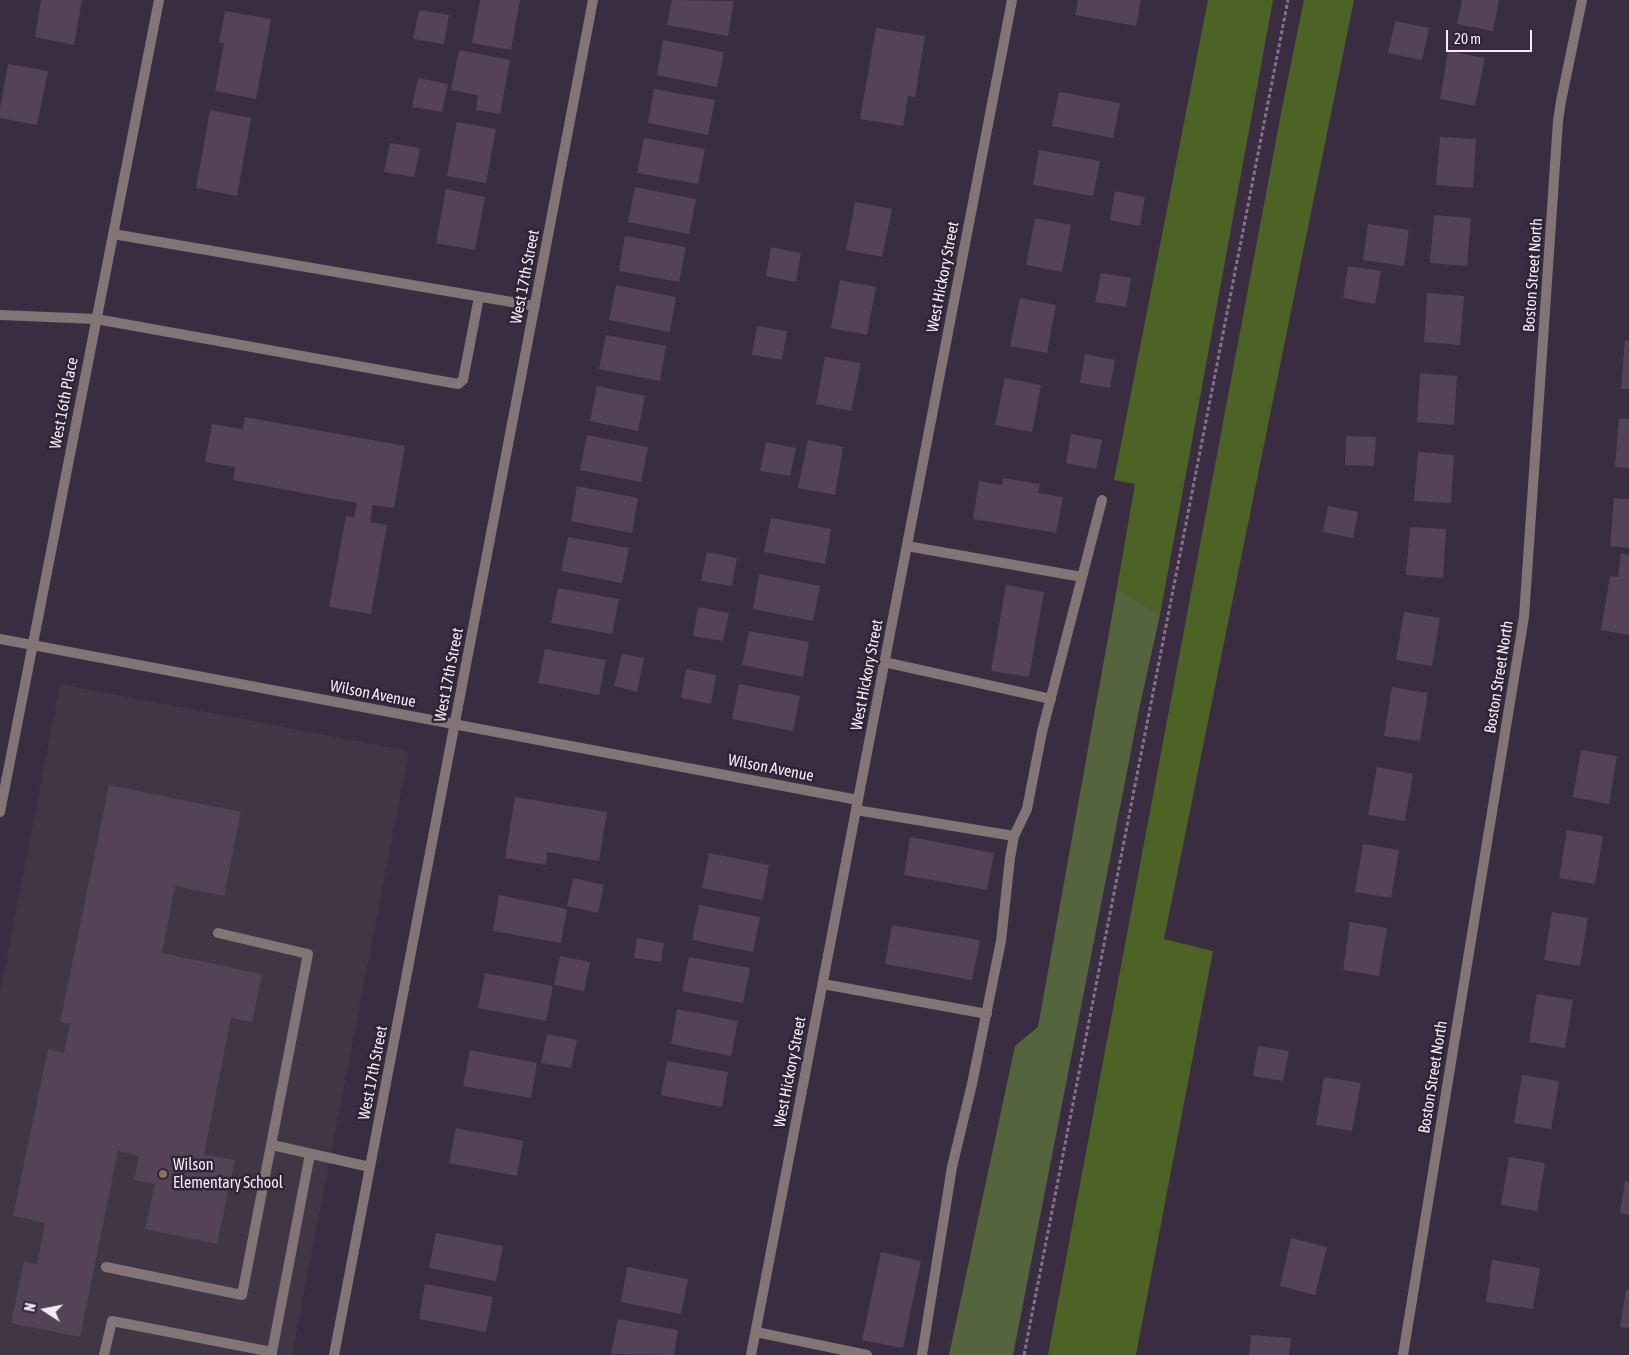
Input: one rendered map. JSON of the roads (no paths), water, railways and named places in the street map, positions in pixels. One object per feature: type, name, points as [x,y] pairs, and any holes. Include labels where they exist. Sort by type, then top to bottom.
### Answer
[{"type":"street","name":"West 16th Place","points":[[0,812],[159,0]]},
{"type":"street","name":"West 17th Street","points":[[334,1355],[593,0]]},
{"type":"street","name":"West Hickory Street","points":[[751,1355],[1012,0]]},
{"type":"street","name":"Boston Street North","points":[[1403,1355],[1524,617],[1558,121],[1582,0]]},
{"type":"street","points":[[113,234],[535,306]]},
{"type":"street","points":[[0,316],[96,319],[458,384],[463,380],[479,297]]},
{"type":"street","points":[[922,1355],[952,1167],[972,1084],[1001,941],[1014,836],[1027,808],[1042,732],[1102,500]]},
{"type":"street","points":[[907,546],[1082,577]]},
{"type":"street","name":"Wilson Avenue","points":[[0,639],[455,724],[1014,836]]},
{"type":"street","points":[[884,662],[1051,699]]},
{"type":"street","points":[[106,1267],[242,1294],[308,954],[218,933]]},
{"type":"street","points":[[823,984],[987,1014]]},
{"type":"street","points":[[272,1146],[370,1167]]},
{"type":"street","points":[[104,1355],[112,1321],[272,1354],[310,1154]]},
{"type":"street","points":[[756,1332],[867,1355]]},
{"type":"place","name":"Wilson Elementary School","points":[[163,1174]]}]
